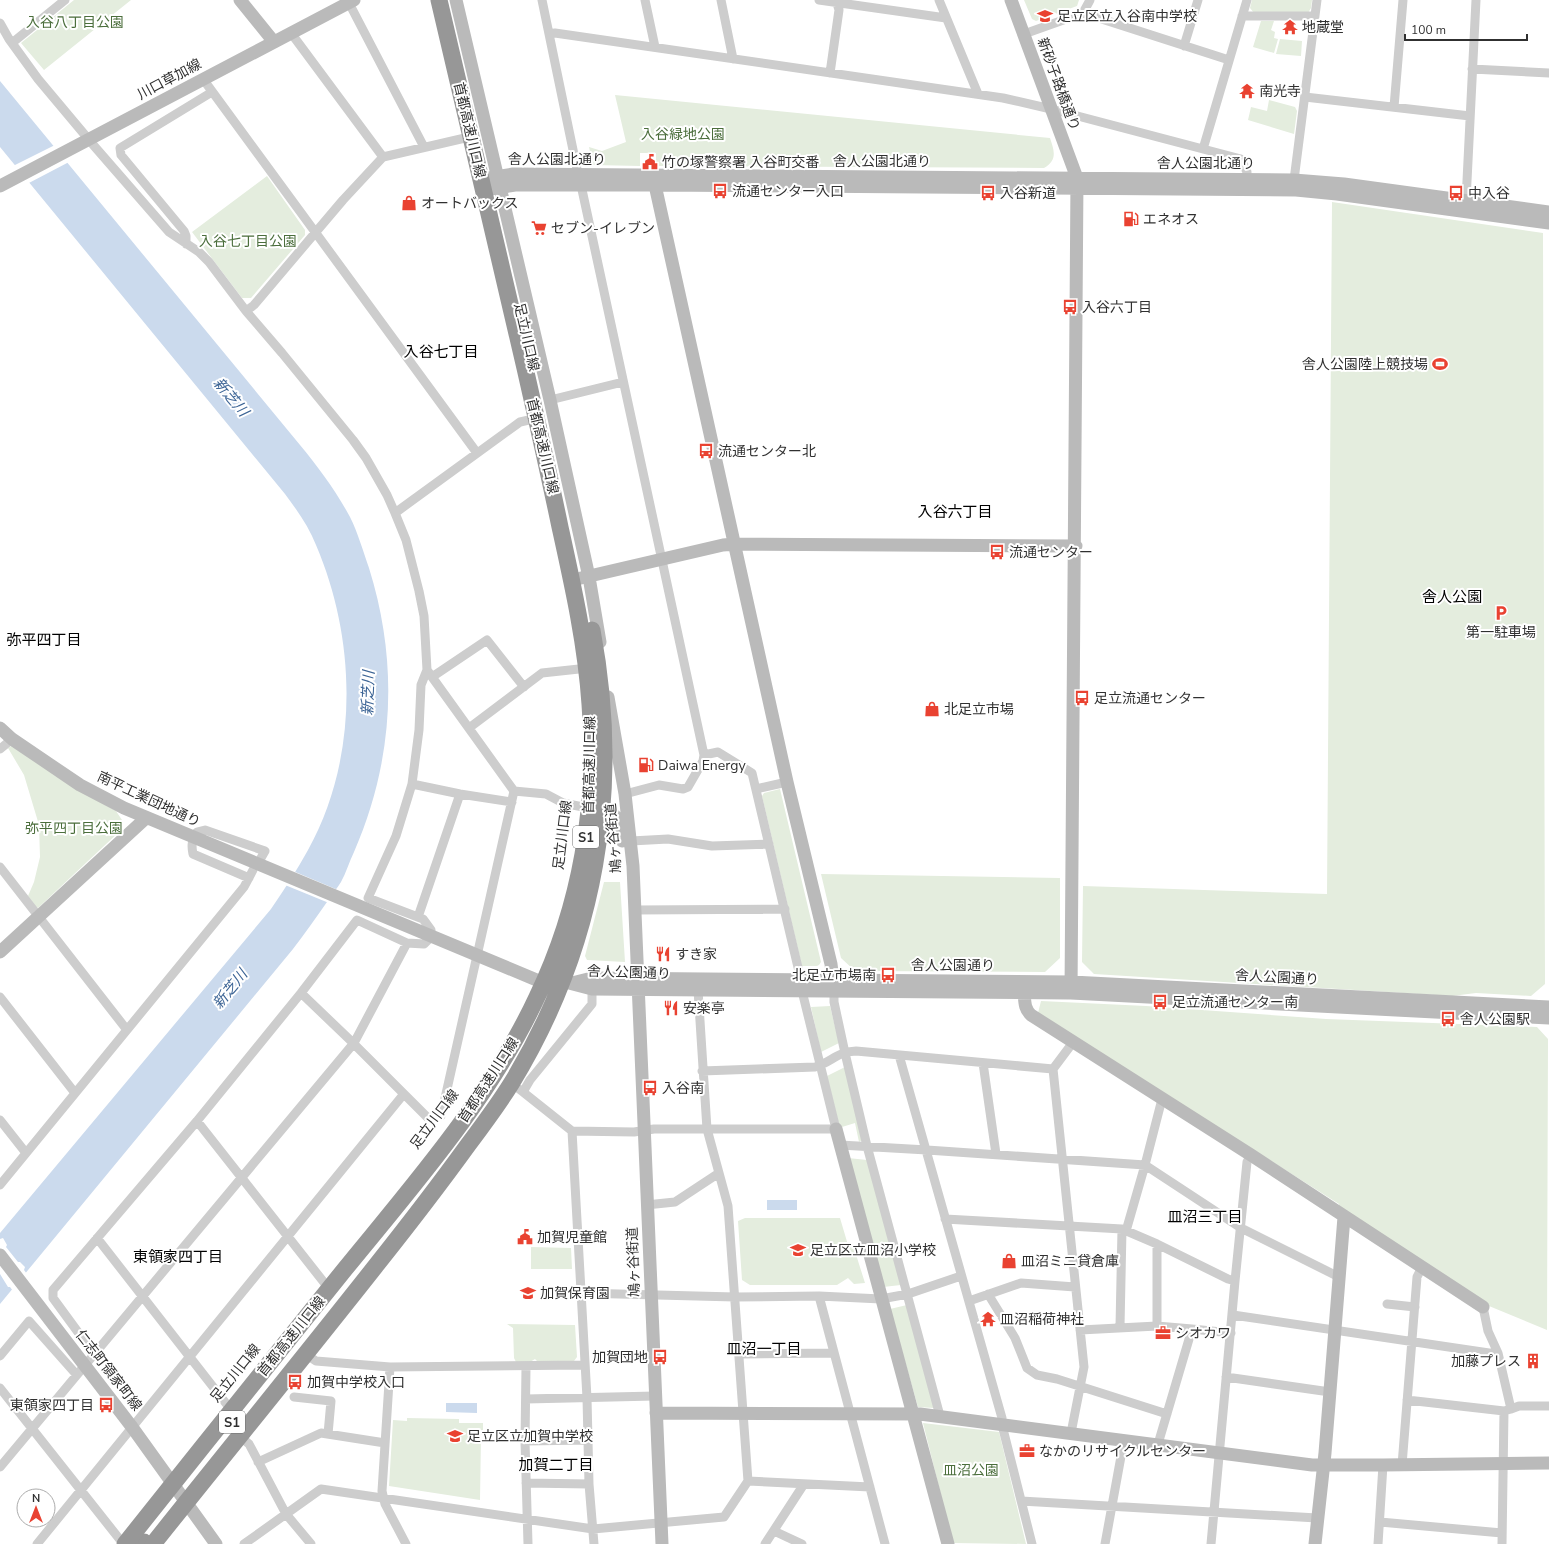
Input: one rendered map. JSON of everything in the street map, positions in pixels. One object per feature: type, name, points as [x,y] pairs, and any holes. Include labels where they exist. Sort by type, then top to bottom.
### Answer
[{"type":"highway","name":"首都高速川口線","points":[[124,1543],[421,1177],[496,1071],[520,1031],[553,962],[575,896],[584,852],[590,804],[592,742],[585,654],[576,601],[541,438],[439,0]]},
{"type":"highway","name":"首都高速川口線","points":[[153,1544],[326,1330],[426,1202],[510,1086],[528,1055],[566,973],[588,901],[597,857],[603,806],[604,758],[602,703],[597,655],[587,598],[450,0]]},
{"type":"highway","name":"S1","points":[[124,1543],[208,1452],[354,1269],[382,1214]]},
{"type":"highway","points":[[142,1544],[331,1296],[363,1274],[408,1234]]},
{"type":"street","points":[[12,43],[66,0]]},
{"type":"street","points":[[240,0],[274,42]]},
{"type":"street","name":"足立川口線","points":[[382,1214],[458,1115],[488,1072],[507,1043],[539,981],[552,948],[568,896],[578,854],[583,807],[585,756],[584,713],[566,582],[432,0]]},
{"type":"street","name":"足立川口線","points":[[159,1544],[408,1234],[520,1089],[569,983],[581,950],[593,906],[603,855],[608,811],[608,697],[589,577],[550,400],[456,0]]},
{"type":"street","points":[[542,0],[704,755],[703,761],[688,787],[683,789],[660,785],[625,794]]},
{"type":"street","points":[[645,0],[655,47]]},
{"type":"street","points":[[721,0],[733,59]]},
{"type":"street","points":[[818,0],[837,1],[946,18]]},
{"type":"street","points":[[939,0],[978,94]]},
{"type":"street","name":"新砂子路橋通り","points":[[1011,0],[1077,183]]},
{"type":"street","points":[[1083,13],[1090,0]]},
{"type":"street","points":[[1184,46],[1198,0]]},
{"type":"street","points":[[1203,149],[1247,0]]},
{"type":"street","points":[[1294,180],[1317,0]]},
{"type":"street","points":[[1394,107],[1403,0]]},
{"type":"street","points":[[1466,201],[1476,0]]},
{"type":"street","points":[[351,1],[424,147]]},
{"type":"street","name":"川口草加線","points":[[2,185],[351,1]]},
{"type":"street","points":[[830,73],[839,10],[837,1]]},
{"type":"street","points":[[1024,34],[1083,13],[1229,60]]},
{"type":"street","points":[[1242,16],[1315,16]]},
{"type":"street","points":[[0,23],[12,43],[85,142],[169,232],[199,252],[209,262],[246,311],[282,353],[366,458],[387,495],[406,540],[420,591],[424,616],[429,673],[514,791],[441,1116],[428,1118],[403,1095],[354,1043],[301,993]]},
{"type":"street","points":[[291,33],[383,157]]},
{"type":"street","points":[[549,34],[555,33],[978,94],[1051,109],[1241,159],[1247,172],[1247,179]]},
{"type":"street","points":[[1472,69],[1549,73]]},
{"type":"street","points":[[203,79],[477,453]]},
{"type":"street","points":[[186,244],[186,236],[184,231],[121,155],[120,148],[212,92]]},
{"type":"street","points":[[1304,97],[1470,116]]},
{"type":"street","points":[[246,311],[254,305],[383,157],[464,138]]},
{"type":"street","name":"舎人公園北通り","points":[[1077,183],[1247,179],[1294,180],[1344,184],[1549,212]]},
{"type":"street","name":"舎人公園北通り","points":[[476,187],[487,190],[499,182],[515,184],[580,180],[655,180],[1077,183],[1290,190],[1316,192],[1549,223]]},
{"type":"street","points":[[655,180],[787,782],[831,964],[834,986],[834,1002],[845,1053],[867,1146],[940,1416]]},
{"type":"street","points":[[1072,987],[1076,546],[1077,183]]},
{"type":"street","points":[[550,400],[623,382]]},
{"type":"street","points":[[395,513],[520,422],[529,420]]},
{"type":"street","points":[[566,582],[662,559],[735,544],[1076,546]]},
{"type":"street","points":[[432,937],[431,930],[423,919],[368,898],[396,836],[412,784],[419,730],[422,685],[429,673],[487,640],[524,687]]},
{"type":"street","points":[[469,728],[542,673],[579,669]]},
{"type":"street","name":"鳩ヶ谷街道","points":[[608,697],[625,794],[631,841],[662,1544]]},
{"type":"street","name":"南平工業団地通り","points":[[0,728],[12,739],[80,784],[118,805],[432,937]]},
{"type":"street","points":[[0,749],[12,739]]},
{"type":"street","points":[[704,755],[718,752],[752,773],[785,908],[820,1066],[840,1145],[948,1544]]},
{"type":"street","points":[[756,789],[787,782]]},
{"type":"street","points":[[412,784],[460,794],[512,802]]},
{"type":"street","points":[[514,791],[546,794],[562,803],[583,807]]},
{"type":"street","points":[[418,917],[460,794]]},
{"type":"street","name":"鳩ヶ谷街道","points":[[583,807],[608,811],[615,815],[620,825],[637,984]]},
{"type":"street","points":[[0,952],[146,818]]},
{"type":"street","points":[[0,1185],[244,887],[251,874],[193,854],[191,844],[197,832],[205,830],[263,854]]},
{"type":"street","points":[[631,841],[668,839],[712,846],[769,844]]},
{"type":"street","points":[[0,867],[127,1030]]},
{"type":"street","points":[[635,910],[785,908]]},
{"type":"street","points":[[94,1354],[52,1298],[53,1290],[197,1121],[301,993],[357,920],[407,943],[424,944],[432,937]]},
{"type":"street","points":[[432,937],[539,981],[569,983]]},
{"type":"street","points":[[0,1467],[241,1176],[354,1043],[407,943]]},
{"type":"street","name":"舎人公園通り","points":[[569,983],[592,978],[698,990],[802,985]]},
{"type":"street","name":"舎人公園通り","points":[[569,983],[592,989],[637,984],[802,985],[1024,992],[1072,987],[1549,1018]]},
{"type":"street","name":"舎人公園通り","points":[[834,986],[1072,987],[1549,1007]]},
{"type":"street","points":[[592,989],[592,1004],[530,1080],[520,1089],[572,1131],[643,1131],[654,1129],[836,1129]]},
{"type":"street","points":[[244,1544],[320,1490],[593,1529],[661,1522],[724,1518],[748,1481],[728,1206],[707,1129],[702,1071],[698,990]]},
{"type":"street","points":[[1024,992],[1027,1011],[1484,1307],[1488,1331],[1498,1353],[1508,1410],[1503,1463],[1502,1544]]},
{"type":"street","points":[[0,997],[75,1093]]},
{"type":"street","points":[[1071,1433],[1084,1367],[1053,1070],[1074,1042]]},
{"type":"street","points":[[702,1071],[815,1067],[825,1064],[841,1053],[856,1051],[1053,1070]]},
{"type":"street","points":[[899,1055],[1002,1418],[1002,1424],[1032,1544]]},
{"type":"street","points":[[983,1063],[996,1154]]},
{"type":"street","points":[[37,1544],[403,1095]]},
{"type":"street","points":[[1120,1327],[1124,1230],[1145,1165],[1162,1099]]},
{"type":"street","points":[[0,1120],[26,1153]]},
{"type":"street","points":[[197,1121],[288,1236],[331,1296]]},
{"type":"street","points":[[572,1131],[589,1484],[594,1544]]},
{"type":"street","points":[[840,1145],[996,1154],[1145,1165],[1241,1228],[1339,1277]]},
{"type":"street","points":[[1211,1544],[1247,1162],[1251,1155]]},
{"type":"street","points":[[646,1205],[675,1202],[719,1173]]},
{"type":"street","points":[[1315,1544],[1324,1465],[1344,1217]]},
{"type":"street","points":[[945,1219],[1124,1230],[1235,1281]]},
{"type":"street","points":[[98,1238],[228,1406]]},
{"type":"street","points":[[1156,1326],[1157,1244]]},
{"type":"street","name":"仁志町領家町線","points":[[0,1255],[32,1296],[80,1370],[132,1427],[216,1544]]},
{"type":"street","points":[[1402,1465],[1417,1277],[1422,1267]]},
{"type":"street","points":[[580,1293],[735,1297],[820,1296],[881,1299],[908,1294],[961,1276]]},
{"type":"street","points":[[969,1301],[1022,1283],[1075,1287]]},
{"type":"street","points":[[988,1294],[1015,1338],[1027,1368],[1037,1375],[1057,1379],[1167,1414]]},
{"type":"street","name":"足立川口線","points":[[124,1543],[170,1479],[228,1406],[331,1296]]},
{"type":"street","points":[[820,1296],[885,1544]]},
{"type":"street","points":[[1387,1304],[1415,1307]]},
{"type":"street","points":[[1233,1315],[1335,1331],[1489,1353],[1498,1353]]},
{"type":"street","points":[[0,1356],[29,1321],[80,1370]]},
{"type":"street","points":[[1080,1330],[1156,1326],[1192,1328],[1231,1333]]},
{"type":"street","points":[[1158,1444],[1192,1328]]},
{"type":"street","points":[[739,1354],[834,1353]]},
{"type":"street","points":[[310,1356],[316,1361],[390,1367],[526,1367],[584,1365]]},
{"type":"street","points":[[390,1367],[382,1485],[383,1498],[406,1544]]},
{"type":"street","points":[[526,1367],[525,1441],[526,1519],[528,1544]]},
{"type":"street","points":[[1226,1377],[1330,1392]]},
{"type":"street","points":[[0,1388],[124,1543]]},
{"type":"street","points":[[526,1399],[655,1396]]},
{"type":"street","points":[[294,1397],[331,1401],[328,1434]]},
{"type":"street","points":[[1407,1400],[1508,1410],[1518,1406],[1549,1406]]},
{"type":"street","points":[[656,1413],[912,1413],[1312,1465],[1549,1463]]},
{"type":"street","points":[[258,1462],[321,1433],[385,1443]]},
{"type":"street","points":[[243,1439],[249,1444],[286,1514],[311,1544]]},
{"type":"street","points":[[525,1441],[588,1440]]},
{"type":"street","points":[[1105,1544],[1124,1440]]},
{"type":"street","points":[[1378,1544],[1383,1465]]},
{"type":"street","points":[[748,1481],[870,1487]]},
{"type":"street","points":[[526,1483],[589,1484]]},
{"type":"street","points":[[765,1544],[804,1484]]},
{"type":"street","points":[[1021,1501],[1317,1518]]},
{"type":"street","points":[[1380,1522],[1502,1533]]},
{"type":"street","points":[[774,1531],[802,1544]]},
{"type":"green space","name":"入谷八丁目公園","points":[[74,0],[131,0],[44,70],[21,43]]},
{"type":"green space","name":"足立区立入谷南中学校","points":[[1024,0],[1079,0],[1077,6],[1036,21],[1032,19]]},
{"type":"green space","points":[[1252,0],[1312,0],[1311,8],[1308,13],[1254,13],[1250,8]]},
{"type":"green space","points":[[1261,21],[1274,21],[1271,30],[1275,32],[1274,38],[1278,39],[1274,53],[1253,47]]},
{"type":"green space","points":[[1280,39],[1302,41],[1301,56],[1276,54]]},
{"type":"green space","name":"入谷緑地公園","points":[[615,95],[1050,138],[1054,154],[1051,162],[1044,168],[656,166],[656,153],[640,153],[640,166],[593,165],[589,147],[602,151],[626,142]]},
{"type":"green space","points":[[1269,100],[1295,107],[1297,111],[1294,134],[1248,120],[1251,107],[1267,111]]},
{"type":"green space","name":"入谷七丁目公園","points":[[267,176],[305,230],[305,235],[251,298],[242,298],[192,232]]},
{"type":"green space","points":[[1332,202],[1543,233],[1545,984],[1531,996],[1476,993],[1452,996],[1094,974],[1082,962],[1083,886],[1327,894]]},
{"type":"green space","name":"弥平四丁目公園","points":[[13,745],[79,790],[116,811],[122,820],[120,831],[38,908],[28,896],[34,882],[40,857],[39,825],[24,775],[8,748]]},
{"type":"green space","points":[[780,789],[821,962],[817,966],[802,966],[762,796],[764,793]]},
{"type":"green space","points":[[821,874],[1060,878],[1060,958],[1045,972],[855,971],[841,958]]},
{"type":"green space","points":[[604,882],[620,882],[625,962],[587,960],[585,956]]},
{"type":"green space","points":[[1041,1001],[1146,1006],[1326,1019],[1537,1027],[1548,1039],[1547,1330],[1489,1306],[1339,1207],[1339,1204],[1038,1013]]},
{"type":"green space","points":[[830,1006],[839,1043],[821,1052],[811,1007]]},
{"type":"green space","points":[[845,1067],[862,1140],[859,1142],[855,1123],[842,1127],[845,1141],[843,1141],[827,1076]]},
{"type":"green space","points":[[848,1158],[867,1160],[901,1285],[883,1287]]},
{"type":"green space","points":[[745,1218],[840,1218],[848,1245],[853,1245],[865,1283],[854,1284],[848,1278],[837,1285],[750,1285],[742,1280],[738,1221]]},
{"type":"green space","points":[[531,1247],[571,1248],[572,1269],[531,1269]]},
{"type":"green space","points":[[907,1305],[934,1408],[918,1407],[890,1309]]},
{"type":"green space","points":[[507,1324],[575,1325],[577,1357],[574,1361],[537,1361],[535,1359],[530,1362],[516,1362],[514,1358],[513,1328]]},
{"type":"green space","points":[[407,1418],[459,1419],[459,1423],[483,1423],[483,1435],[481,1435],[480,1500],[389,1486],[393,1420],[407,1421]]},
{"type":"green space","name":"皿沼公園","points":[[923,1423],[999,1432],[1026,1544],[953,1543]]},
{"type":"water","name":"新芝川","points":[[0,81],[300,445],[345,507],[358,536],[379,604],[385,640],[388,676],[388,712],[384,747],[377,782],[367,817],[354,852],[339,885],[293,949],[0,1304],[0,1233],[271,909],[304,857],[325,814],[337,777],[344,738],[346,699],[345,659],[339,620],[330,582],[316,545],[306,525],[285,494],[0,147]]},
{"type":"water","points":[[767,1200],[797,1200],[797,1210],[767,1210]]},
{"type":"water","points":[[446,1403],[477,1403],[477,1413],[446,1412]]},
{"type":"pier","points":[[55,145],[69,162],[27,184],[13,166]]},
{"type":"pier","points":[[293,871],[338,890],[329,903],[285,885]]},
{"type":"pier","points":[[3,1238],[7,1245],[6,1247],[18,1262],[25,1267],[24,1270],[27,1274],[13,1291],[10,1287],[8,1287],[0,1274],[0,1239]]},
{"type":"place","name":"足立区立入谷南中学校","points":[[1045,16]]},
{"type":"place","name":"地蔵堂","points":[[1290,27]]},
{"type":"place","name":"南光寺","points":[[1247,91]]},
{"type":"place","name":"竹の塚警察署 入谷町交番","points":[[650,162]]},
{"type":"place","name":"流通センター入口","points":[[720,191]]},
{"type":"place","name":"入谷新道","points":[[988,193]]},
{"type":"place","name":"中入谷","points":[[1456,193]]},
{"type":"place","name":"オートバックス","points":[[409,203]]},
{"type":"place","name":"エネオス","points":[[1131,219]]},
{"type":"place","name":"セブン-イレブン","points":[[539,228]]},
{"type":"place","name":"入谷六丁目","points":[[1070,307]]},
{"type":"place","name":"舎人公園陸上競技場","points":[[1440,364]]},
{"type":"place","name":"流通センター北","points":[[706,451]]},
{"type":"place","name":"流通センター","points":[[997,552]]},
{"type":"place","name":"第一駐車場","points":[[1501,613]]},
{"type":"place","name":"足立流通センター","points":[[1082,698]]},
{"type":"place","name":"北足立市場","points":[[932,709]]},
{"type":"place","name":"Daiwa Energy","points":[[646,765]]},
{"type":"place","name":"すき家","points":[[663,954]]},
{"type":"place","name":"北足立市場南","points":[[888,975]]},
{"type":"place","name":"足立流通センター南","points":[[1160,1002]]},
{"type":"place","name":"安楽亭","points":[[671,1008]]},
{"type":"place","name":"舎人公園駅","points":[[1448,1019]]},
{"type":"place","name":"入谷南","points":[[650,1088]]},
{"type":"place","name":"加賀児童館","points":[[525,1237]]},
{"type":"place","name":"足立区立皿沼小学校","points":[[798,1250]]},
{"type":"place","name":"皿沼ミニ貸倉庫","points":[[1009,1261]]},
{"type":"place","name":"加賀保育園","points":[[528,1293]]},
{"type":"place","name":"皿沼稲荷神社","points":[[988,1319]]},
{"type":"place","name":"シオカワ","points":[[1163,1333]]},
{"type":"place","name":"加賀団地","points":[[660,1357]]},
{"type":"place","name":"加藤プレス","points":[[1533,1361]]},
{"type":"place","name":"加賀中学校入口","points":[[295,1382]]},
{"type":"place","name":"東領家四丁目","points":[[106,1405]]},
{"type":"place","name":"足立区立加賀中学校","points":[[455,1436]]},
{"type":"place","name":"なかのリサイクルセンター","points":[[1027,1451]]},
{"type":"district","name":"入谷七丁目","points":[[441,352]]},
{"type":"district","name":"入谷六丁目","points":[[955,512]]},
{"type":"district","name":"舎人公園","points":[[1452,597]]},
{"type":"district","name":"弥平四丁目","points":[[44,640]]},
{"type":"district","name":"皿沼三丁目","points":[[1205,1217]]},
{"type":"district","name":"東領家四丁目","points":[[178,1257]]},
{"type":"district","name":"皿沼一丁目","points":[[764,1349]]},
{"type":"district","name":"加賀二丁目","points":[[556,1465]]}]
